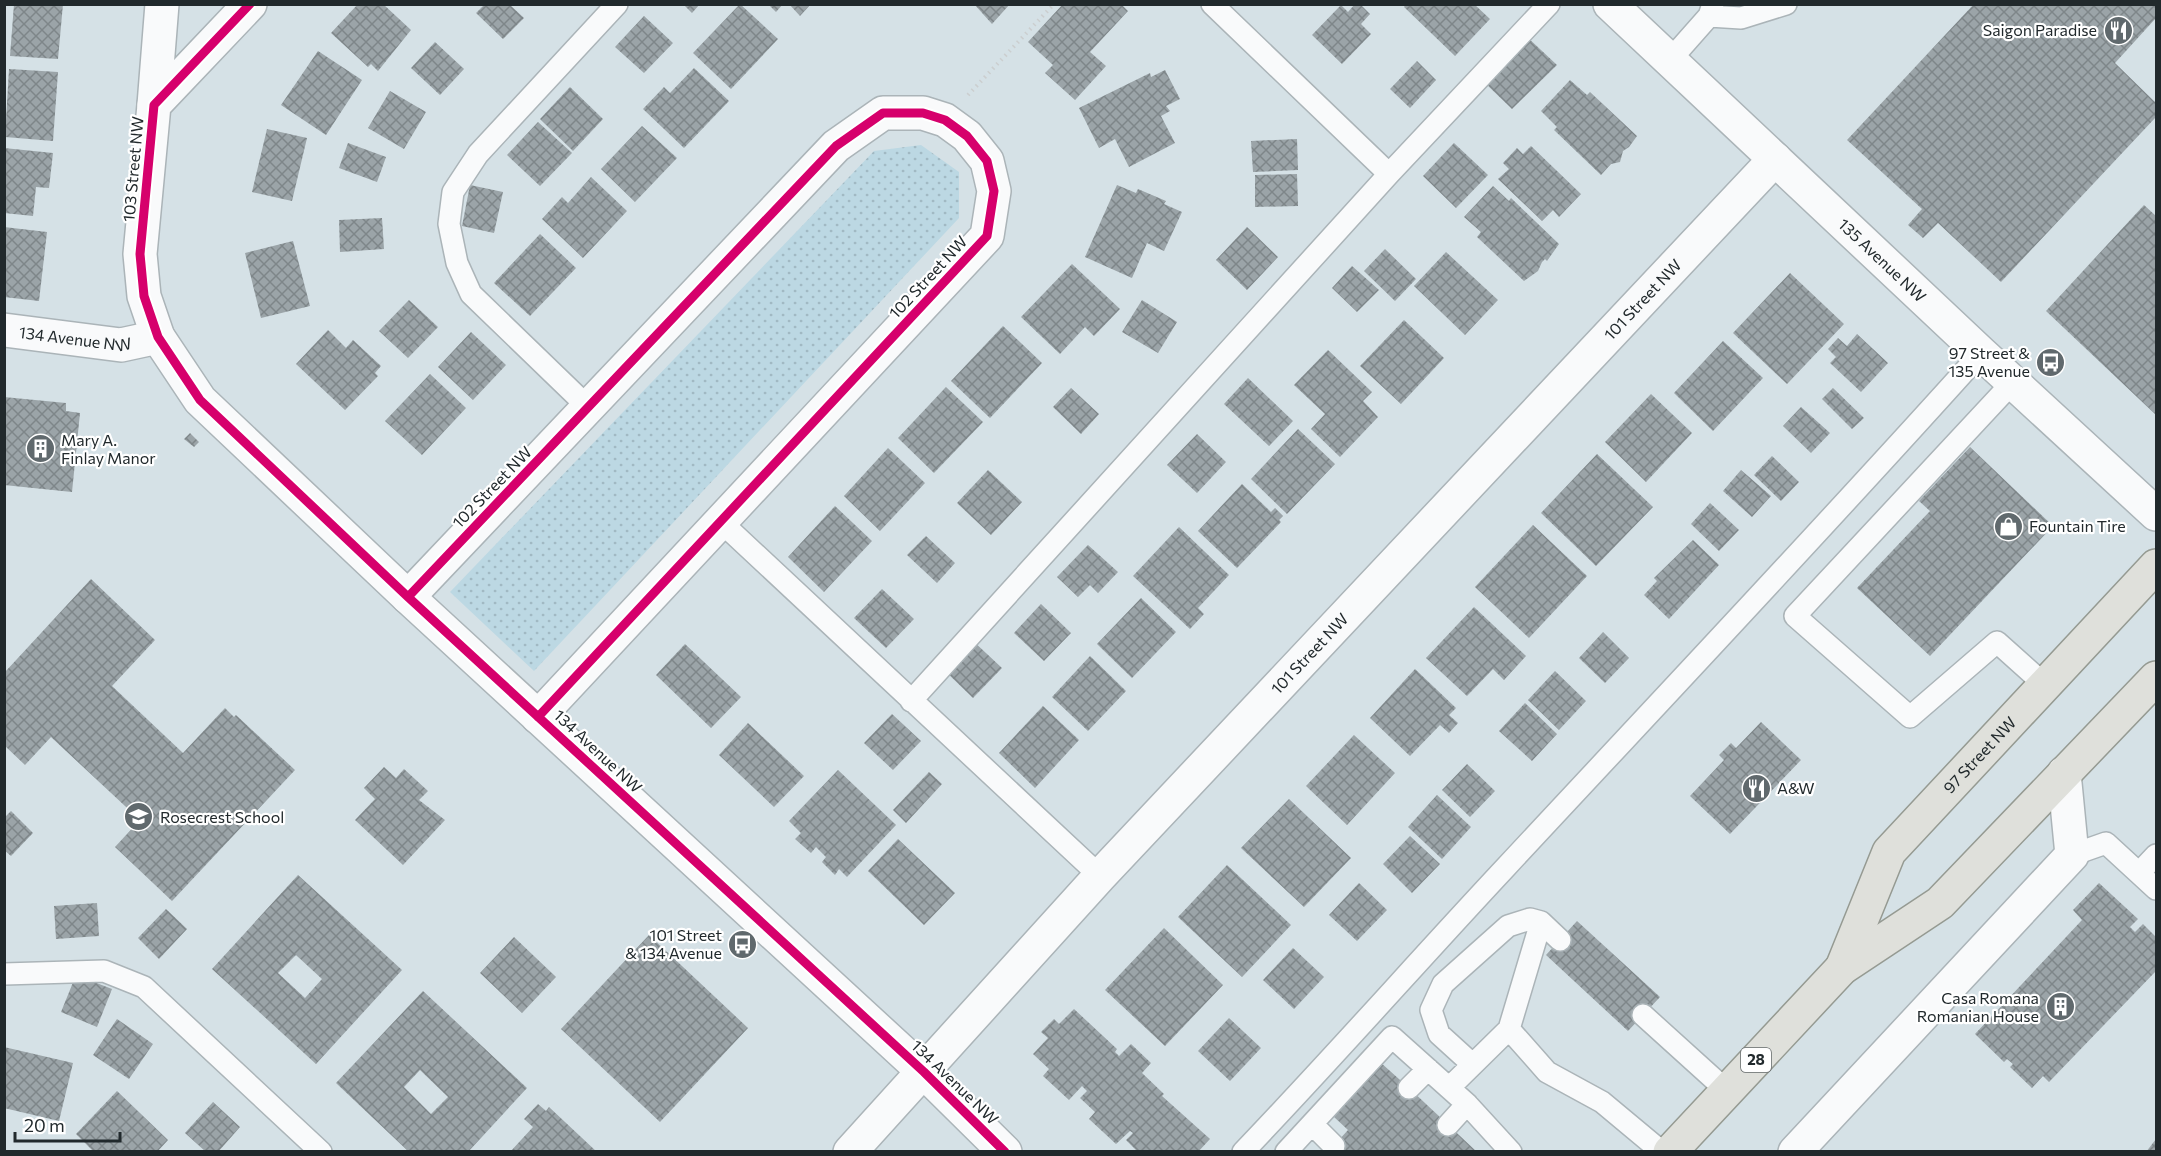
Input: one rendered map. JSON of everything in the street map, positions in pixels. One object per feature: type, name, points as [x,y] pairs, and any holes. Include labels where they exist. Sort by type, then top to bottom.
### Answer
[{"type":"main road","name":"97 Street NW","points":[[1842,968],[1889,852],[2157,566]]},
{"type":"main road","name":"97 Street NW","points":[[1670,1152],[1842,968],[1940,903],[2157,678]]},
{"type":"street","name":"103 Street NW","points":[[158,337],[144,296],[140,254],[162,4]]},
{"type":"street","name":"103 Street NW","points":[[154,105],[250,4]]},
{"type":"street","name":"135 Avenue NW","points":[[1610,4],[1981,353],[2157,514]]},
{"type":"street","name":"102 Street NW","points":[[408,597],[836,146],[883,113],[923,113],[945,120],[967,136],[987,161],[994,191],[987,236],[538,717]]},
{"type":"street","name":"101 Street NW","points":[[850,1152],[1100,876],[1775,159]]},
{"type":"street","name":"134 Avenue NW","points":[[4,330],[121,345],[158,337],[200,400],[408,597],[924,1072],[1005,1152]]},
{"type":"street","points":[[1795,1152],[2072,855],[2064,773]]},
{"type":"lane","points":[[588,407],[471,294],[457,263],[449,225],[453,192],[477,154],[617,4]]},
{"type":"lane","points":[[1212,4],[1389,174]]},
{"type":"lane","points":[[911,701],[1389,174],[1549,4]]},
{"type":"lane","points":[[1671,59],[1711,10],[1741,18],[1786,4]]},
{"type":"lane","points":[[1243,1152],[1354,1035],[1490,884],[1774,582],[1981,353]]},
{"type":"lane","points":[[2013,382],[1795,616],[1910,717],[1997,642],[2045,685]]},
{"type":"lane","points":[[720,521],[1100,876]]},
{"type":"lane","points":[[2072,855],[2106,843],[2157,889]]},
{"type":"lane","points":[[2139,873],[2157,855]]},
{"type":"lane","points":[[1472,1064],[1439,1034],[1431,1010],[1443,984],[1508,926],[1530,919],[1541,922],[1560,940]]},
{"type":"lane","points":[[1449,1088],[1509,1029],[1541,922]]},
{"type":"lane","points":[[4,974],[104,970],[144,987],[321,1152]]},
{"type":"lane","points":[[1642,1016],[1727,1091]]},
{"type":"lane","points":[[1509,1029],[1547,1072],[1602,1102],[1662,1152]]},
{"type":"lane","points":[[1286,1152],[1308,1136],[1392,1037],[1467,1104],[1511,1152]]},
{"type":"lane","points":[[1409,1088],[1428,1069]]},
{"type":"lane","points":[[1448,1125],[1467,1104]]},
{"type":"lane","points":[[1308,1136],[1334,1146]]},
{"type":"path","points":[[945,120],[1054,4]]},
{"type":"shaded area","points":[[921,145],[959,172],[959,218],[534,671],[450,592],[874,151]]},
{"type":"building","points":[[14,4],[63,4],[58,59],[10,56]]},
{"type":"building","points":[[358,4],[383,4],[411,30],[378,71],[371,64],[368,67],[331,33]]},
{"type":"building","points":[[485,4],[509,4],[524,18],[503,39],[476,13]]},
{"type":"building","points":[[683,4],[700,4],[692,13]]},
{"type":"building","points":[[740,4],[778,39],[731,89],[693,53]]},
{"type":"building","points":[[768,4],[783,4],[776,12]]},
{"type":"building","points":[[789,4],[811,4],[800,16]]},
{"type":"building","points":[[974,4],[1010,4],[992,24]]},
{"type":"building","points":[[1063,4],[1121,4],[1128,11],[1090,52],[1106,66],[1075,100],[1045,73],[1053,65],[1028,42]]},
{"type":"building","points":[[1355,4],[1360,4],[1370,14],[1361,24],[1371,34],[1342,64],[1312,35],[1341,5],[1348,12]]},
{"type":"building","points":[[1406,4],[1474,4],[1490,19],[1455,56],[1404,7]]},
{"type":"building","points":[[1974,4],[2156,4],[2156,18],[2115,63],[2156,103],[2156,117],[2001,282],[1938,223],[1923,238],[1908,225],[1922,209],[1847,140]]},
{"type":"building","points":[[644,16],[673,43],[644,73],[615,47]]},
{"type":"building","points":[[1525,35],[1557,65],[1512,109],[1484,82]]},
{"type":"building","points":[[435,42],[464,69],[440,95],[411,68]]},
{"type":"building","points":[[318,51],[362,80],[326,135],[281,105]]},
{"type":"building","points":[[1417,61],[1436,80],[1410,108],[1390,89]]},
{"type":"building","points":[[694,68],[729,101],[684,148],[643,109],[664,87],[670,93]]},
{"type":"building","points":[[9,69],[58,72],[53,141],[5,137]]},
{"type":"building","points":[[1165,70],[1180,99],[1166,106],[1170,111],[1161,116],[1175,143],[1129,167],[1115,139],[1099,148],[1079,108],[1150,73],[1151,77]]},
{"type":"building","points":[[1570,80],[1587,95],[1590,92],[1637,136],[1623,151],[1620,162],[1611,164],[1601,175],[1554,130],[1557,127],[1541,111]]},
{"type":"building","points":[[570,87],[603,119],[573,151],[540,119]]},
{"type":"building","points":[[390,91],[426,112],[404,149],[368,128]]},
{"type":"building","points":[[538,122],[572,153],[540,186],[507,155]]},
{"type":"building","points":[[642,126],[677,158],[635,202],[601,169]]},
{"type":"building","points":[[267,129],[307,138],[292,201],[252,192]]},
{"type":"building","points":[[1297,139],[1298,170],[1253,172],[1251,141]]},
{"type":"building","points":[[348,143],[386,157],[377,182],[339,168]]},
{"type":"building","points":[[1454,143],[1488,175],[1456,208],[1423,176]]},
{"type":"building","points":[[1531,146],[1581,194],[1559,217],[1553,210],[1542,221],[1498,179],[1509,169],[1503,163],[1517,148],[1523,154]]},
{"type":"building","points":[[4,148],[53,153],[49,188],[36,187],[33,216],[4,213]]},
{"type":"building","points":[[1297,174],[1298,206],[1255,207],[1255,175]]},
{"type":"building","points":[[591,177],[627,211],[583,258],[542,219],[562,197],[568,203]]},
{"type":"building","points":[[470,185],[503,192],[494,233],[462,226]]},
{"type":"building","points":[[1117,185],[1136,193],[1138,189],[1166,201],[1164,204],[1182,212],[1164,251],[1147,243],[1132,278],[1085,257]]},
{"type":"building","points":[[1493,186],[1509,201],[1511,198],[1559,244],[1547,261],[1545,259],[1542,262],[1538,271],[1524,281],[1477,237],[1481,232],[1464,217]]},
{"type":"building","points":[[2144,205],[2156,216],[2156,415],[2046,311]]},
{"type":"building","points":[[382,218],[384,249],[340,252],[339,220]]},
{"type":"building","points":[[4,227],[47,232],[39,301],[4,297]]},
{"type":"building","points":[[1247,227],[1278,257],[1247,290],[1216,260]]},
{"type":"building","points":[[540,234],[576,268],[530,316],[494,283]]},
{"type":"building","points":[[293,241],[310,306],[261,318],[245,253]]},
{"type":"building","points":[[1385,249],[1416,279],[1395,301],[1364,271]]},
{"type":"building","points":[[1446,252],[1498,300],[1465,335],[1414,286]]},
{"type":"building","points":[[1072,264],[1120,309],[1094,336],[1085,327],[1060,354],[1021,317]]},
{"type":"building","points":[[1352,266],[1379,290],[1357,312],[1332,288]]},
{"type":"building","points":[[1790,273],[1844,324],[1787,384],[1733,333]]},
{"type":"building","points":[[409,300],[438,327],[408,358],[379,331]]},
{"type":"building","points":[[1142,300],[1177,322],[1158,353],[1122,332]]},
{"type":"building","points":[[1404,320],[1444,358],[1401,404],[1360,366]]},
{"type":"building","points":[[1003,326],[1042,363],[990,418],[951,381]]},
{"type":"building","points":[[328,330],[346,348],[353,340],[381,366],[375,373],[378,376],[345,410],[296,364]]},
{"type":"building","points":[[471,332],[506,365],[473,400],[438,367]]},
{"type":"building","points":[[1857,334],[1888,363],[1861,392],[1830,363],[1836,357],[1828,349],[1838,338],[1847,346]]},
{"type":"building","points":[[1723,341],[1763,378],[1713,431],[1674,393]]},
{"type":"building","points":[[1328,350],[1372,392],[1363,401],[1378,417],[1340,457],[1311,429],[1325,414],[1294,385]]},
{"type":"building","points":[[430,374],[466,408],[422,455],[385,421]]},
{"type":"building","points":[[1248,378],[1293,421],[1269,446],[1224,404]]},
{"type":"building","points":[[946,387],[983,422],[934,473],[898,438]]},
{"type":"building","points":[[1071,388],[1099,414],[1081,434],[1053,407]]},
{"type":"building","points":[[1833,388],[1864,418],[1852,429],[1822,399]]},
{"type":"building","points":[[1651,394],[1692,433],[1646,482],[1605,442]]},
{"type":"building","name":"Mary A. Finlay Manor","points":[[4,397],[66,403],[66,411],[80,413],[72,492],[4,485]]},
{"type":"building","points":[[1801,407],[1830,433],[1811,453],[1783,426]]},
{"type":"building","points":[[1298,429],[1335,464],[1287,514],[1251,479]]},
{"type":"building","points":[[190,433],[199,442],[194,447],[184,439]]},
{"type":"building","points":[[1197,434],[1226,462],[1197,493],[1167,465]]},
{"type":"building","points":[[1970,447],[2053,526],[1930,656],[1857,588],[1930,511],[1919,501]]},
{"type":"building","points":[[888,448],[925,483],[880,531],[844,496]]},
{"type":"building","points":[[1597,454],[1653,507],[1596,566],[1541,513]]},
{"type":"building","points":[[1772,456],[1799,482],[1781,501],[1754,475]]},
{"type":"building","points":[[988,470],[1022,502],[991,535],[957,503]]},
{"type":"building","points":[[1741,470],[1771,496],[1752,517],[1723,491]]},
{"type":"building","points":[[1242,484],[1271,512],[1275,508],[1283,516],[1279,520],[1281,522],[1237,568],[1198,531]]},
{"type":"building","points":[[1710,503],[1739,530],[1719,551],[1691,524]]},
{"type":"building","points":[[835,506],[872,541],[824,592],[788,557]]},
{"type":"building","points":[[1533,525],[1587,576],[1529,638],[1475,587]]},
{"type":"building","points":[[1179,527],[1229,575],[1198,608],[1204,614],[1190,629],[1133,576]]},
{"type":"building","points":[[926,536],[955,563],[937,583],[907,555]]},
{"type":"building","points":[[1693,540],[1719,565],[1669,619],[1644,595],[1657,581],[1654,578]]},
{"type":"building","points":[[1088,545],[1118,572],[1098,593],[1090,585],[1078,597],[1057,577]]},
{"type":"building","points":[[91,579],[155,640],[112,686],[183,753],[225,708],[234,717],[236,715],[295,770],[172,901],[115,847],[140,820],[51,737],[25,765],[5,746],[5,672]]},
{"type":"building","points":[[882,589],[914,619],[886,648],[854,618]]},
{"type":"building","points":[[1141,598],[1176,632],[1132,678],[1097,644]]},
{"type":"building","points":[[1041,604],[1071,633],[1044,661],[1014,633]]},
{"type":"building","points":[[1474,607],[1526,656],[1504,680],[1493,669],[1467,696],[1426,658]]},
{"type":"building","points":[[1603,632],[1629,658],[1605,683],[1579,658]]},
{"type":"building","points":[[971,639],[1002,668],[973,698],[943,669]]},
{"type":"building","points":[[685,644],[741,697],[711,728],[656,675]]},
{"type":"building","points":[[1090,656],[1126,691],[1088,731],[1052,697]]},
{"type":"building","points":[[1415,669],[1456,708],[1449,715],[1458,723],[1449,733],[1440,725],[1410,756],[1370,718]]},
{"type":"building","points":[[1555,671],[1586,701],[1559,730],[1528,700]]},
{"type":"building","points":[[1525,703],[1557,734],[1532,761],[1499,731]]},
{"type":"building","points":[[1043,706],[1079,740],[1035,788],[999,753]]},
{"type":"building","points":[[892,714],[921,741],[893,770],[864,743]]},
{"type":"building","points":[[1761,722],[1801,760],[1730,834],[1690,796],[1724,760],[1719,755],[1731,743],[1736,748]]},
{"type":"building","points":[[748,723],[804,776],[774,807],[719,755]]},
{"type":"building","points":[[1354,735],[1395,773],[1347,825],[1306,786]]},
{"type":"building","points":[[1467,764],[1495,791],[1470,817],[1442,790]]},
{"type":"building","points":[[384,767],[396,778],[404,769],[428,791],[419,800],[445,820],[403,865],[355,820],[375,799],[364,788]]},
{"type":"building","points":[[838,770],[896,825],[847,877],[839,869],[835,875],[822,862],[826,857],[816,847],[811,853],[795,839],[801,833],[789,821]]},
{"type":"building","points":[[929,772],[942,784],[906,823],[893,810]]},
{"type":"building","points":[[1437,795],[1471,827],[1442,859],[1408,827]]},
{"type":"building","points":[[1289,799],[1351,858],[1304,907],[1241,848]]},
{"type":"building","points":[[11,811],[33,833],[11,856],[4,850],[4,818]]},
{"type":"building","points":[[1410,836],[1440,864],[1412,893],[1383,864]]},
{"type":"building","points":[[898,839],[955,893],[924,925],[868,871]]},
{"type":"building","points":[[1227,865],[1291,925],[1242,977],[1178,917]]},
{"type":"building","points":[[298,875],[402,970],[316,1064],[212,969]],"holes":[[[296,955],[322,979],[305,998],[278,973]]]},
{"type":"building","points":[[1359,883],[1387,910],[1357,941],[1329,915]]},
{"type":"building","name":"Casa Romana Romanian House","points":[[2099,883],[2138,919],[2130,927],[2135,932],[2143,924],[2156,937],[2156,971],[2049,1082],[2043,1076],[2032,1088],[2010,1067],[2013,1064],[2007,1059],[2004,1062],[1975,1034],[2082,920],[2073,910]]},
{"type":"building","points":[[97,903],[99,936],[56,939],[54,906]]},
{"type":"building","points":[[166,909],[187,929],[159,959],[138,938]]},
{"type":"building","points":[[1577,921],[1660,997],[1628,1031],[1546,955]]},
{"type":"building","points":[[1164,928],[1223,985],[1165,1046],[1105,990]]},
{"type":"building","points":[[649,935],[748,1028],[660,1122],[561,1029]]},
{"type":"building","points":[[514,937],[556,977],[522,1013],[480,973]]},
{"type":"building","points":[[1293,948],[1324,977],[1294,1009],[1263,980]]},
{"type":"building","points":[[76,975],[112,989],[97,1027],[61,1012]]},
{"type":"building","points":[[423,991],[527,1088],[468,1152],[409,1152],[336,1083]],"holes":[[[420,1070],[448,1097],[431,1114],[404,1087]]]},
{"type":"building","points":[[1074,1009],[1117,1049],[1115,1052],[1119,1056],[1131,1044],[1151,1063],[1142,1073],[1164,1094],[1162,1096],[1210,1139],[1198,1152],[1138,1152],[1126,1140],[1133,1133],[1130,1131],[1116,1144],[1089,1119],[1095,1112],[1080,1098],[1087,1091],[1082,1086],[1069,1100],[1043,1076],[1049,1069],[1033,1054],[1048,1038],[1041,1032],[1054,1019],[1059,1024]]},
{"type":"building","points":[[1229,1018],[1261,1048],[1230,1081],[1198,1051]]},
{"type":"building","points":[[117,1019],[153,1044],[129,1079],[93,1055]]},
{"type":"building","points":[[4,1047],[73,1063],[59,1121],[4,1108]]},
{"type":"building","points":[[1380,1062],[1477,1152],[1328,1152],[1348,1130],[1332,1115]]},
{"type":"building","points":[[117,1091],[168,1140],[157,1152],[94,1152],[76,1134]]},
{"type":"building","points":[[213,1102],[240,1127],[218,1152],[206,1152],[185,1133]]},
{"type":"building","points":[[538,1104],[546,1111],[549,1107],[597,1152],[510,1152],[533,1127],[524,1119]]},
{"type":"building","points":[[2156,1139],[2156,1152],[2146,1152]]},
{"type":"cycle path","points":[[250,4],[154,105],[140,254],[144,296],[158,337],[200,400],[408,597],[924,1072],[1005,1152]]},
{"type":"cycle path","points":[[408,597],[836,146],[883,113],[923,113],[945,120],[967,136],[987,161],[994,191],[987,236],[538,717]]},
{"type":"place","name":"Saigon Paradise","points":[[2118,30]]},
{"type":"place","name":"97 Street & 135 Avenue","points":[[2051,362]]},
{"type":"place","name":"Mary A. Finlay Manor","points":[[40,449]]},
{"type":"place","name":"Fountain Tire","points":[[2008,526]]},
{"type":"place","name":"A&W","points":[[1756,788]]},
{"type":"place","name":"Rosecrest School","points":[[139,817]]},
{"type":"place","name":"101 Street & 134 Avenue","points":[[743,944]]},
{"type":"place","name":"Casa Romana Romanian House","points":[[2060,1007]]}]
